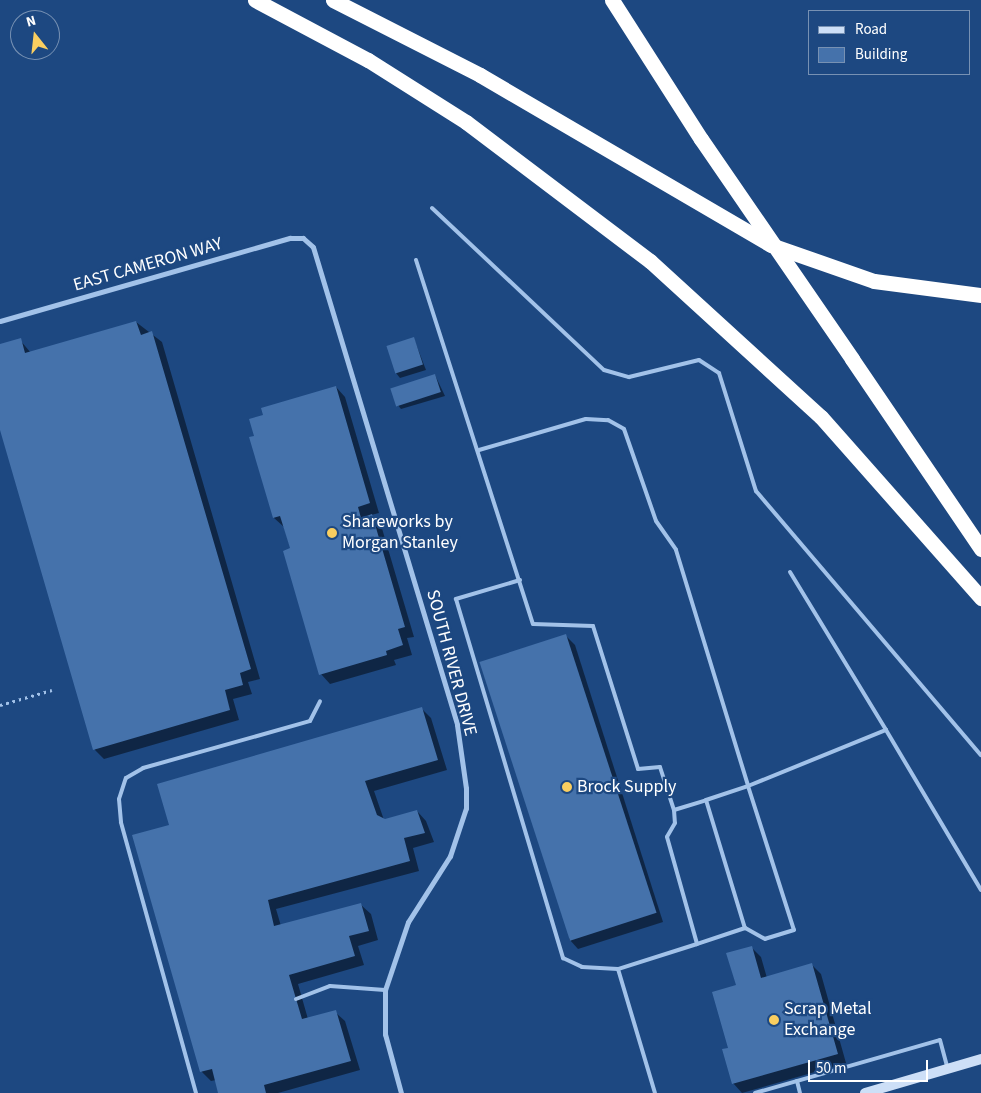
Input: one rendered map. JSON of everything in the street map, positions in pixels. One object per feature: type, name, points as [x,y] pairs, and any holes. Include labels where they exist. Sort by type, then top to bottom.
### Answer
[{"type":"highway","points":[[254,0],[360,56],[466,122],[650,261],[820,417],[981,598]]},
{"type":"highway","points":[[333,0],[480,75],[771,245],[874,281],[981,296]]},
{"type":"highway","points":[[612,0],[701,139],[981,549]]},
{"type":"main road","points":[[864,1093],[898,1088],[947,1069],[981,1059]]},
{"type":"street","name":"EAST CAMERON WAY","points":[[0,321],[303,238]]},
{"type":"street","name":"SOUTH RIVER DRIVE","points":[[303,238],[313,247],[436,653],[457,726],[466,788],[466,808],[450,856],[408,922],[385,990],[385,1034],[401,1093]]},
{"type":"lane","points":[[432,208],[604,370],[629,377],[699,360],[719,373],[756,491],[981,755]]},
{"type":"lane","points":[[416,260],[479,450],[533,624],[593,626],[638,769],[660,767],[674,810],[675,823],[667,837],[697,944]]},
{"type":"lane","points":[[479,450],[586,419],[608,420],[624,429],[656,521],[676,550],[794,930],[765,939],[745,928],[706,800]]},
{"type":"lane","points":[[790,572],[981,890]]},
{"type":"lane","points":[[520,580],[456,599],[563,958],[582,967],[618,968],[745,928]]},
{"type":"lane","points":[[196,1093],[121,822],[119,798],[126,778],[143,768],[310,721],[320,701]]},
{"type":"lane","points":[[674,810],[748,786],[886,730]]},
{"type":"lane","points":[[618,968],[655,1093]]},
{"type":"lane","points":[[296,999],[330,986],[385,990]]},
{"type":"lane","points":[[755,1093],[940,1040],[947,1069]]},
{"type":"lane","points":[[797,1081],[800,1093]]},
{"type":"path","points":[[0,704],[52,690]]},
{"type":"building","points":[[136,321],[141,335],[152,331],[251,669],[240,673],[243,685],[225,690],[230,710],[93,750],[0,430],[0,344],[21,338],[25,353]]},
{"type":"building","points":[[414,337],[423,365],[395,374],[386,346]]},
{"type":"building","points":[[435,374],[441,392],[396,407],[390,389]]},
{"type":"building","name":"Shareworks by Morgan Stanley","points":[[336,386],[370,503],[358,507],[361,518],[372,514],[405,627],[398,629],[403,645],[386,651],[387,655],[319,675],[283,551],[290,548],[280,516],[273,518],[249,437],[254,436],[249,419],[263,415],[261,408]]},
{"type":"building","name":"Brock Supply","points":[[566,634],[657,913],[570,941],[479,662]]},
{"type":"building","points":[[422,707],[438,760],[365,781],[377,815],[385,819],[417,810],[425,833],[404,838],[410,861],[268,900],[274,926],[361,903],[369,931],[349,936],[355,956],[289,975],[302,1019],[336,1010],[351,1061],[264,1085],[266,1093],[218,1093],[212,1069],[200,1072],[132,835],[169,825],[157,784]]},
{"type":"building","name":"Scrap Metal Exchange","points":[[752,946],[761,978],[812,963],[838,1054],[732,1084],[722,1049],[728,1048],[712,992],[736,985],[726,953]]},
{"type":"place","name":"Shareworks by Morgan Stanley","points":[[332,533]]},
{"type":"place","name":"Brock Supply","points":[[567,787]]},
{"type":"place","name":"Scrap Metal Exchange","points":[[774,1020]]}]
